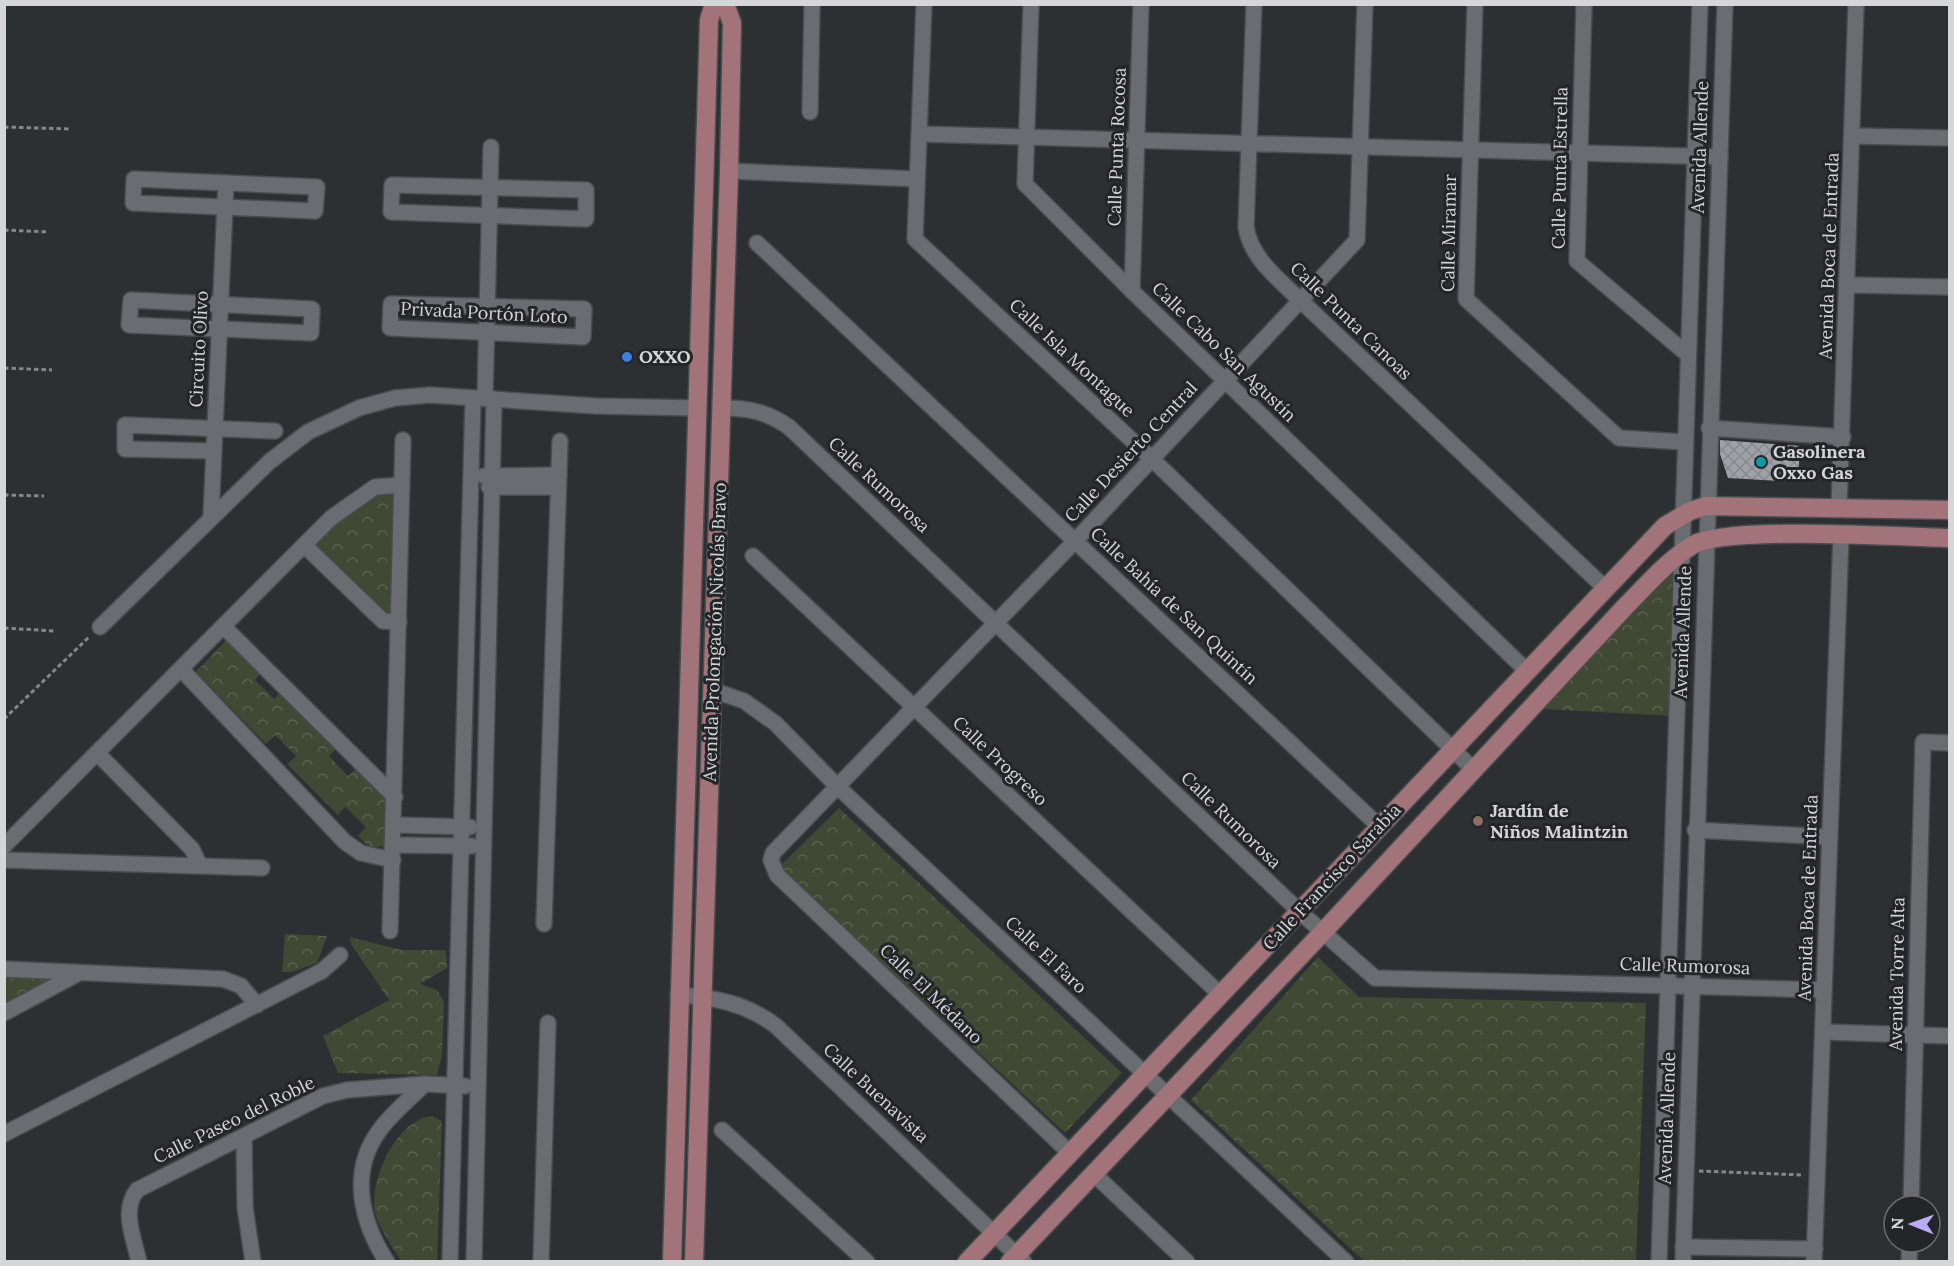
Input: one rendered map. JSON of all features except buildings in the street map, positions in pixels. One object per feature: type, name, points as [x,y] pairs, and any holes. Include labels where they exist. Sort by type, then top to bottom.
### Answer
[{"type":"main road","name":"Avenida Prolongación Nicolás Bravo","points":[[672,1262],[678,995],[709,21],[714,4]]},
{"type":"main road","name":"Avenida Prolongación Nicolás Bravo","points":[[694,1262],[729,171],[732,23],[725,4]]},
{"type":"main road","points":[[697,408],[723,408]]},
{"type":"main road","points":[[1706,506],[1950,510]]},
{"type":"main road","name":"Calle Francisco Sarabia","points":[[967,1262],[1652,538],[1684,515],[1706,506]]},
{"type":"main road","points":[[1705,540],[1738,535],[1950,538]]},
{"type":"main road","name":"Calle Francisco Sarabia","points":[[1017,1259],[1624,608],[1691,545],[1705,540]]},
{"type":"street","points":[[810,112],[812,4]]},
{"type":"street","name":"Calle Isla Montague","points":[[924,4],[915,239],[1152,459],[1474,770]]},
{"type":"street","name":"Calle Cabo San Agustín","points":[[1032,4],[1025,184],[1132,291],[1527,671]]},
{"type":"street","name":"Calle Punta Rocosa","points":[[1132,291],[1141,4]]},
{"type":"street","name":"Calle Punta Canoas","points":[[1254,4],[1245,227],[1248,243],[1255,255],[1605,588]]},
{"type":"street","name":"Calle Desierto Central","points":[[771,860],[773,853],[1075,540],[1356,240],[1365,4]]},
{"type":"street","name":"Calle Miramar","points":[[1475,4],[1466,299],[1618,438],[1684,442]]},
{"type":"street","name":"Calle Punta Estrella","points":[[1584,4],[1577,261],[1687,354]]},
{"type":"street","name":"Avenida Allende","points":[[1659,1262],[1700,4]]},
{"type":"street","name":"Avenida Allende","points":[[1683,1254],[1695,830],[1725,4]]},
{"type":"street","name":"Avenida Boca de Entrada","points":[[1839,508],[1856,4]]},
{"type":"street","points":[[919,134],[1720,157]]},
{"type":"street","points":[[1852,136],[1950,138]]},
{"type":"street","points":[[450,1262],[471,482],[484,398],[491,147]]},
{"type":"street","points":[[729,171],[917,179]]},
{"type":"street","points":[[134,179],[317,187],[315,211],[225,207],[133,203],[134,179]]},
{"type":"street","name":"Circuito Olivo","points":[[211,516],[226,183]]},
{"type":"street","points":[[392,185],[491,187],[586,190],[586,219],[391,212],[392,185]]},
{"type":"street","name":"Calle Bahía de San Quintín","points":[[757,243],[1380,827]]},
{"type":"street","points":[[1848,285],[1950,286]]},
{"type":"street","points":[[130,300],[221,305],[312,309],[311,333],[129,325],[130,300]]},
{"type":"street","name":"Privada Portón Loto","points":[[391,304],[487,306],[584,309],[582,337],[390,328],[391,304]]},
{"type":"street","points":[[100,627],[211,516],[269,462],[308,432],[359,408],[395,398],[430,395],[697,408]]},
{"type":"street","points":[[474,1262],[482,828],[492,481],[484,398]]},
{"type":"street","name":"Calle Rumorosa","points":[[723,408],[746,408],[763,412],[789,427],[1300,912],[1375,978],[1824,990]]},
{"type":"street","points":[[214,451],[124,449],[125,425],[275,431]]},
{"type":"street","points":[[1709,428],[1843,437]]},
{"type":"street","points":[[390,931],[403,440]]},
{"type":"street","points":[[544,924],[560,441]]},
{"type":"street","points":[[471,482],[559,481]]},
{"type":"street","points":[[4,846],[331,518],[375,487],[402,484]]},
{"type":"street","name":"Avenida Boca de Entrada","points":[[1815,1255],[1841,536]]},
{"type":"street","points":[[304,545],[382,621],[399,622]]},
{"type":"street","name":"Calle Progreso","points":[[753,556],[1221,994]]},
{"type":"street","points":[[224,626],[395,797]]},
{"type":"street","points":[[181,669],[345,842],[361,853],[482,846]]},
{"type":"street","name":"Calle El Faro","points":[[712,690],[744,701],[762,712],[838,787],[1346,1262]]},
{"type":"street","name":"Avenida Torre Alta","points":[[1911,1194],[1923,742],[1950,743]]},
{"type":"street","points":[[97,753],[192,849],[200,866]]},
{"type":"street","points":[[394,825],[482,828]]},
{"type":"street","points":[[1695,830],[1830,837]]},
{"type":"street","points":[[4,860],[262,868]]},
{"type":"street","name":"Calle El Médano","points":[[771,860],[777,875],[1070,1153]]},
{"type":"street","points":[[4,1134],[322,971],[340,955]]},
{"type":"street","points":[[4,969],[223,979],[241,986],[257,1005]]},
{"type":"street","points":[[4,1013],[79,973]]},
{"type":"street","name":"Calle Buenavista","points":[[678,995],[703,996],[746,1007],[776,1026],[995,1232],[1017,1259]]},
{"type":"street","points":[[541,1262],[548,1023]]},
{"type":"street","points":[[1823,1032],[1950,1036]]},
{"type":"street","points":[[387,1262],[375,1244],[364,1218],[361,1191],[362,1168],[369,1146],[379,1130],[424,1084]]},
{"type":"street","name":"Calle Paseo del Roble","points":[[139,1262],[128,1212],[130,1199],[137,1190],[323,1096],[339,1092],[424,1084],[477,1086]]},
{"type":"street","points":[[722,1130],[867,1262]]},
{"type":"street","points":[[244,1136],[245,1207],[254,1262]]},
{"type":"street","points":[[1094,1174],[1187,1262]]},
{"type":"street","points":[[1683,1254],[1815,1255]]},
{"type":"path","points":[[4,127],[70,129]]},
{"type":"path","points":[[4,230],[49,232]]},
{"type":"path","points":[[4,368],[52,370]]},
{"type":"path","points":[[4,495],[44,496]]},
{"type":"path","points":[[4,719],[100,627]]},
{"type":"path","points":[[4,628],[54,631]]},
{"type":"path","points":[[1685,1170],[1818,1176]]},
{"type":"green space","points":[[376,490],[400,490],[395,612],[381,612],[315,546],[334,521]]},
{"type":"green space","points":[[1678,560],[1672,716],[1544,709]]},
{"type":"green space","points":[[230,636],[263,671],[255,680],[274,699],[282,691],[337,748],[329,756],[348,776],[357,768],[389,799],[388,846],[369,847],[358,836],[366,827],[345,807],[338,815],[287,764],[296,756],[275,735],[266,744],[196,672]]},
{"type":"green space","points":[[839,808],[1122,1073],[1065,1133],[779,867]]},
{"type":"green space","points":[[285,934],[327,936],[317,963],[292,972],[282,972]]},
{"type":"green space","points":[[350,937],[401,950],[446,950],[447,968],[420,984],[437,990],[444,1002],[442,1056],[437,1075],[338,1073],[323,1036],[389,1000],[351,944]]},
{"type":"green space","points":[[1318,957],[1359,997],[1646,1003],[1636,1261],[1364,1261],[1191,1100]]},
{"type":"green space","points":[[5,976],[58,978],[5,1007]]},
{"type":"green space","points":[[432,1116],[442,1121],[437,1261],[401,1261],[376,1217],[374,1199],[376,1184],[388,1153],[397,1139],[419,1120]]},
{"type":"place","name":"OXXO","points":[[627,357]]},
{"type":"place","name":"Gasolinera Oxxo Gas","points":[[1761,462]]},
{"type":"place","name":"Jardín de Niños Malintzin","points":[[1478,821]]}]
